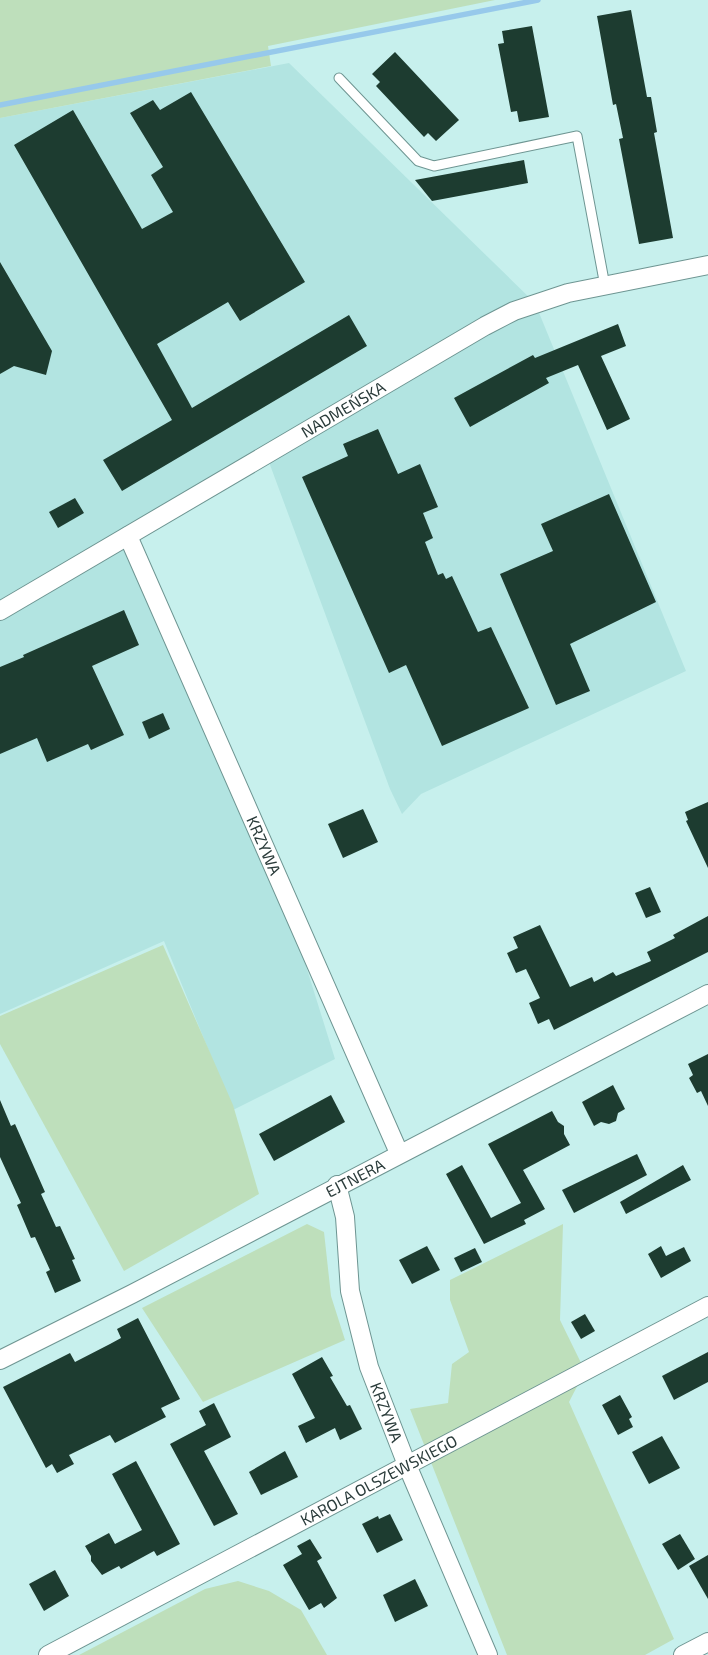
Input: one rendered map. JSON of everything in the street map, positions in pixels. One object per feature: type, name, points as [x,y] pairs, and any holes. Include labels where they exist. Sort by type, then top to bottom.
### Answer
[{"type":"street","name":"NADMEŃSKA","points":[[0,611],[492,322],[540,301],[708,265]]},
{"type":"street","name":"KRZYWA","points":[[128,536],[399,1154]]},
{"type":"street","name":"EJTNERA","points":[[0,1360],[132,1294],[337,1185],[708,994]]},
{"type":"street","name":"KRZYWA","points":[[337,1185],[345,1217],[350,1291],[368,1367],[407,1465],[488,1655]]},
{"type":"street","name":"KAROLA OLSZEWSKIEGO","points":[[48,1655],[708,1306]]},
{"type":"street","points":[[683,1655],[708,1642]]},
{"type":"lane","points":[[339,78],[418,161],[434,166],[576,136],[605,286]]},
{"type":"shaded area","points":[[289,63],[535,303],[686,671],[421,794],[402,814],[390,789],[266,454],[124,539],[282,889],[335,1059],[233,1110],[164,941],[0,1014],[0,118]]},
{"type":"green space","points":[[0,0],[495,0],[268,46],[271,66],[0,118]]},
{"type":"green space","points":[[163,945],[233,1105],[259,1194],[124,1271],[0,1044],[0,1016]]},
{"type":"green space","points":[[307,1224],[324,1232],[331,1296],[345,1340],[203,1402],[142,1308]]},
{"type":"green space","points":[[563,1224],[560,1320],[585,1371],[569,1402],[674,1639],[645,1655],[507,1655],[410,1409],[448,1403],[452,1364],[469,1352],[450,1300],[450,1280]]},
{"type":"green space","points":[[238,1581],[269,1591],[301,1610],[327,1655],[79,1655],[205,1589]]},
{"type":"building","points":[[631,10],[647,97],[651,97],[657,132],[654,133],[673,238],[639,244],[619,139],[623,138],[616,104],[613,105],[597,16]]},
{"type":"building","points":[[532,26],[549,117],[519,122],[517,111],[511,112],[498,44],[504,43],[502,31]]},
{"type":"building","points":[[395,52],[459,120],[436,141],[428,133],[424,137],[376,86],[380,82],[372,74]]},
{"type":"building","points":[[191,92],[305,282],[240,321],[228,302],[157,344],[192,408],[349,315],[367,346],[122,491],[103,460],[172,420],[14,145],[73,110],[142,229],[173,212],[151,175],[163,167],[130,113],[153,100],[160,110]]},
{"type":"building","points":[[524,160],[528,183],[432,201],[415,180]]},
{"type":"building","points":[[0,262],[52,351],[46,375],[14,366],[0,374]]},
{"type":"building","points":[[618,324],[626,346],[601,356],[630,419],[607,430],[578,365],[546,378],[549,383],[470,427],[454,398],[533,355],[535,358]]},
{"type":"building","points":[[378,429],[398,474],[420,464],[438,507],[423,513],[433,538],[425,542],[438,575],[443,573],[446,579],[452,576],[478,632],[491,627],[529,708],[442,746],[406,665],[389,673],[302,477],[348,456],[343,444]]},
{"type":"building","points":[[609,494],[656,602],[570,644],[590,691],[556,705],[500,574],[553,551],[541,524]]},
{"type":"building","points":[[75,498],[84,513],[58,528],[49,512]]},
{"type":"building","points":[[124,610],[139,645],[92,666],[124,735],[91,750],[88,744],[47,762],[37,738],[0,754],[0,667]]},
{"type":"building","points":[[163,713],[170,729],[149,739],[142,722]]},
{"type":"building","points":[[708,802],[708,868],[686,821],[688,820],[685,812]]},
{"type":"building","points":[[363,809],[378,842],[343,858],[328,824]]},
{"type":"building","points":[[650,887],[661,912],[646,918],[635,893]]},
{"type":"building","points":[[708,916],[708,952],[554,1030],[549,1019],[538,1024],[529,1003],[540,998],[526,969],[516,973],[507,953],[518,948],[513,937],[540,925],[570,987],[592,977],[594,982],[613,972],[616,976],[651,961],[647,952],[675,938],[673,935]]},
{"type":"building","points":[[708,1054],[708,1106],[701,1091],[697,1093],[689,1078],[693,1075],[688,1064]]},
{"type":"building","points":[[613,1085],[625,1109],[618,1113],[616,1121],[609,1124],[601,1122],[594,1126],[582,1102]]},
{"type":"building","points":[[331,1095],[345,1122],[274,1161],[259,1134]]},
{"type":"building","points":[[0,1100],[11,1126],[15,1124],[45,1192],[41,1194],[56,1227],[60,1226],[75,1259],[72,1260],[81,1281],[55,1293],[46,1272],[50,1270],[35,1237],[31,1238],[17,1205],[21,1203],[0,1157]]},
{"type":"building","points":[[552,1111],[558,1122],[564,1126],[564,1134],[570,1145],[523,1170],[545,1209],[524,1220],[526,1224],[484,1244],[446,1174],[462,1165],[491,1218],[521,1203],[488,1144]]},
{"type":"building","points":[[637,1154],[647,1175],[574,1213],[562,1190]]},
{"type":"building","points":[[683,1165],[691,1180],[626,1214],[620,1202]]},
{"type":"building","points":[[427,1246],[440,1270],[412,1284],[399,1260]]},
{"type":"building","points":[[661,1246],[666,1256],[684,1247],[691,1261],[661,1278],[648,1254]]},
{"type":"building","points":[[475,1248],[482,1262],[461,1272],[454,1258]]},
{"type":"building","points":[[585,1314],[595,1331],[581,1339],[571,1322]]},
{"type":"building","points":[[138,1318],[180,1399],[161,1408],[166,1417],[115,1443],[110,1435],[69,1455],[74,1464],[57,1473],[52,1464],[46,1468],[3,1387],[70,1353],[75,1362],[121,1338],[117,1329]]},
{"type":"building","points":[[708,1352],[708,1382],[674,1400],[662,1376]]},
{"type":"building","points":[[322,1357],[333,1376],[330,1377],[347,1406],[350,1405],[362,1429],[340,1440],[335,1428],[306,1443],[298,1426],[315,1418],[292,1374]]},
{"type":"building","points":[[620,1395],[632,1417],[629,1419],[633,1427],[618,1435],[602,1405]]},
{"type":"building","points":[[214,1403],[231,1437],[204,1451],[238,1514],[214,1526],[170,1444],[206,1425],[199,1411]]},
{"type":"building","points":[[662,1436],[680,1468],[649,1484],[632,1452]]},
{"type":"building","points":[[285,1451],[298,1477],[261,1495],[249,1472]]},
{"type":"building","points":[[136,1461],[180,1544],[157,1556],[154,1551],[121,1569],[119,1566],[102,1575],[91,1561],[91,1556],[85,1546],[109,1533],[115,1544],[142,1530],[112,1474]]},
{"type":"building","points":[[390,1514],[403,1540],[377,1553],[362,1524],[378,1516],[379,1519]]},
{"type":"building","points":[[680,1534],[695,1559],[678,1570],[662,1544]]},
{"type":"building","points":[[310,1539],[322,1558],[317,1561],[337,1598],[324,1608],[321,1603],[309,1610],[283,1565],[302,1554],[297,1546]]},
{"type":"building","points":[[708,1555],[708,1599],[689,1566]]},
{"type":"building","points":[[55,1570],[69,1596],[44,1611],[29,1584]]},
{"type":"building","points":[[415,1579],[428,1606],[395,1622],[383,1595]]},
{"type":"waterway","points":[[0,105],[538,0]]}]
